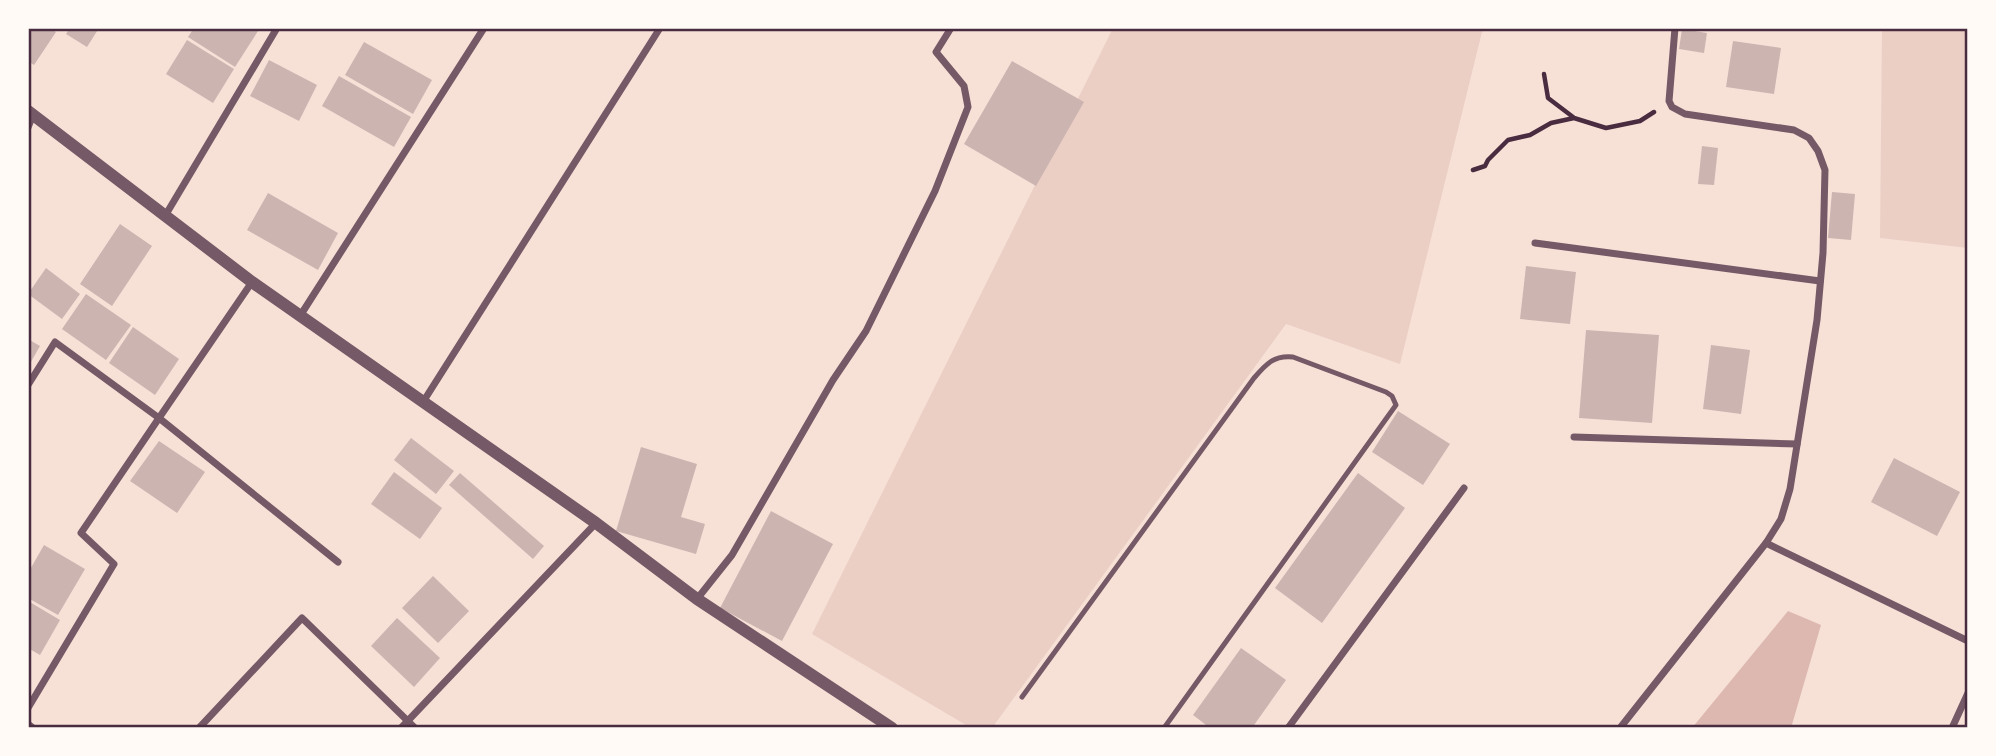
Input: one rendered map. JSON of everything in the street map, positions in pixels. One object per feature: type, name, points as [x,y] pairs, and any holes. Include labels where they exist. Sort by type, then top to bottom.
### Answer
[{"type":"street","points":[[165,216],[277,28]]},
{"type":"street","points":[[300,316],[484,28]]},
{"type":"street","points":[[423,402],[660,28]]},
{"type":"street","points":[[697,599],[732,555],[833,380],[866,331],[935,191],[968,107],[964,86],[936,52],[951,28]]},
{"type":"street","points":[[1620,728],[1766,543],[1781,519],[1790,489],[1817,320],[1825,170],[1818,151],[1809,138],[1794,130],[1685,114],[1672,107],[1669,101],[1675,28]]},
{"type":"street","points":[[31,113],[252,282],[596,523],[697,599],[892,728]]},
{"type":"street","points":[[1535,243],[1820,281]]},
{"type":"street","points":[[28,708],[114,564],[81,533],[252,282]]},
{"type":"street","points":[[28,385],[55,342],[159,418],[338,562]]},
{"type":"street","points":[[1574,437],[1797,444]]},
{"type":"street","points":[[1288,728],[1464,488]]},
{"type":"street","points":[[401,728],[596,523]]},
{"type":"street","points":[[1766,543],[1968,641]]},
{"type":"street","points":[[199,728],[302,618],[415,728]]},
{"type":"street","points":[[1951,728],[1968,693]]},
{"type":"street","points":[[28,724],[33,728]]},
{"type":"lane","points":[[28,131],[31,113]]},
{"type":"lane","points":[[1022,697],[1254,377],[1269,361],[1282,356],[1293,357],[1387,392],[1396,405],[1164,728]]},
{"type":"path","points":[[1544,74],[1548,98],[1574,118],[1606,128],[1640,121],[1669,101]]},
{"type":"path","points":[[1473,170],[1485,166],[1508,140],[1530,135],[1551,123],[1574,118]]},
{"type":"shaded area","points":[[1113,28],[1483,28],[1400,364],[1286,324],[992,728],[971,728],[812,634]]},
{"type":"shaded area","points":[[1882,28],[1968,28],[1968,248],[1880,238]]},
{"type":"shaded area","points":[[1788,611],[1821,625],[1791,728],[1692,728]]},
{"type":"building","points":[[28,28],[49,28],[56,32],[34,65],[28,61]]},
{"type":"building","points":[[70,28],[99,28],[87,47],[66,34]]},
{"type":"building","points":[[194,28],[252,28],[258,31],[235,67],[188,37]]},
{"type":"building","points":[[1682,29],[1707,33],[1704,53],[1679,49]]},
{"type":"building","points":[[187,40],[234,69],[213,103],[166,74]]},
{"type":"building","points":[[1733,41],[1781,48],[1774,94],[1726,87]]},
{"type":"building","points":[[364,42],[432,80],[413,114],[345,75]]},
{"type":"building","points":[[269,60],[317,85],[299,121],[250,96]]},
{"type":"building","points":[[1012,61],[1084,102],[1036,186],[964,144]]},
{"type":"building","points":[[339,76],[411,117],[394,147],[322,106]]},
{"type":"building","points":[[1702,146],[1718,148],[1714,185],[1698,184]]},
{"type":"building","points":[[1832,192],[1855,194],[1851,240],[1828,238]]},
{"type":"building","points":[[268,193],[338,233],[318,270],[247,230]]},
{"type":"building","points":[[120,224],[152,246],[112,306],[80,284]]},
{"type":"building","points":[[1526,266],[1576,272],[1570,324],[1520,319]]},
{"type":"building","points":[[46,268],[80,294],[62,319],[28,294]]},
{"type":"building","points":[[86,294],[131,325],[106,360],[62,329]]},
{"type":"building","points":[[133,327],[179,359],[155,395],[109,363]]},
{"type":"building","points":[[1586,330],[1659,335],[1652,423],[1579,418]]},
{"type":"building","points":[[28,339],[40,346],[28,367]]},
{"type":"building","points":[[1711,345],[1750,350],[1741,414],[1703,409]]},
{"type":"building","points":[[1398,411],[1450,444],[1423,485],[1372,452]]},
{"type":"building","points":[[411,438],[454,471],[436,494],[394,460]]},
{"type":"building","points":[[159,441],[205,472],[177,513],[130,481]]},
{"type":"building","points":[[641,447],[697,464],[681,517],[705,524],[696,554],[616,531]]},
{"type":"building","points":[[1894,458],[1960,492],[1937,536],[1871,502]]},
{"type":"building","points":[[394,472],[442,508],[420,539],[371,504]]},
{"type":"building","points":[[460,473],[544,546],[533,559],[449,485]]},
{"type":"building","points":[[1358,473],[1405,508],[1322,623],[1275,588]]},
{"type":"building","points":[[771,511],[833,544],[782,641],[720,608]]},
{"type":"building","points":[[44,545],[85,569],[58,615],[28,598],[28,573]]},
{"type":"building","points":[[433,576],[469,611],[438,643],[402,608]]},
{"type":"building","points":[[28,601],[60,620],[40,655],[28,648]]},
{"type":"building","points":[[397,618],[440,658],[414,687],[371,646]]},
{"type":"building","points":[[1241,648],[1286,680],[1252,728],[1210,728],[1193,715]]}]
